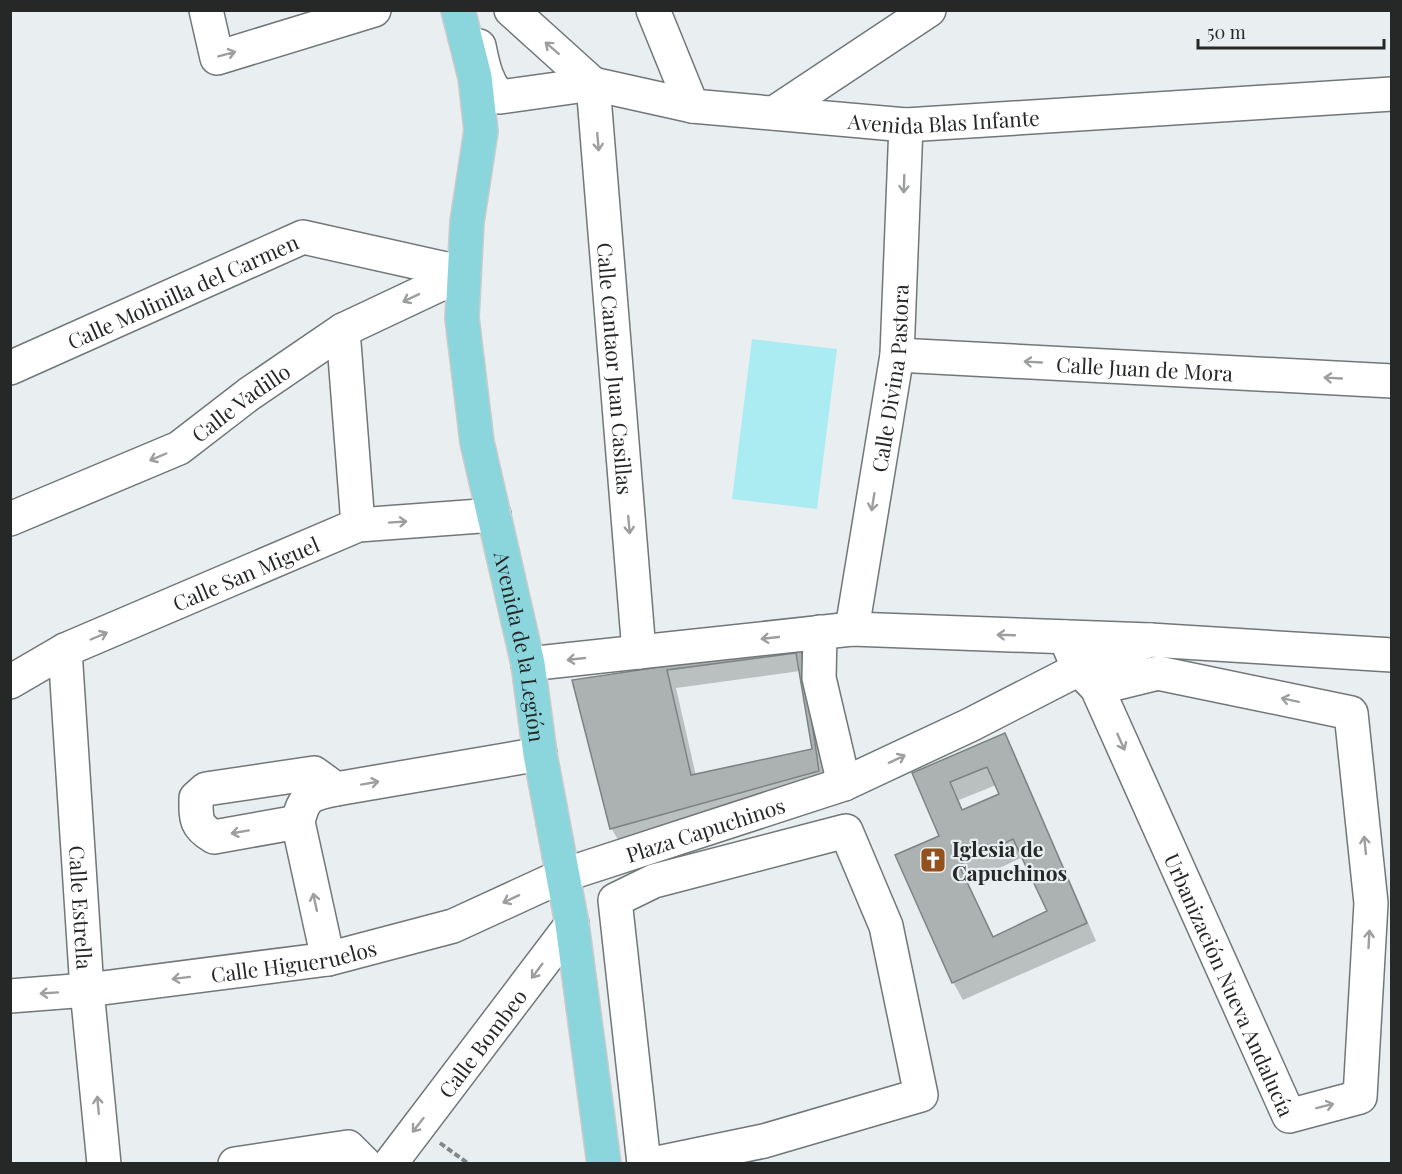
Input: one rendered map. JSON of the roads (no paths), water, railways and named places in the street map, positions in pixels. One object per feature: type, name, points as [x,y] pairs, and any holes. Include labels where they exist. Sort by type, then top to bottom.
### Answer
[{"type":"main road","name":"Avenida de la Legión","points":[[462,18],[500,97],[495,118],[482,131]]},
{"type":"main road","name":"Avenida de la Legión","points":[[462,18],[475,77],[482,131],[467,222],[463,329],[477,442],[528,664],[540,753],[572,924],[604,1164]]},
{"type":"street","points":[[206,10],[217,58],[374,10]]},
{"type":"street","points":[[511,10],[593,84]]},
{"type":"street","points":[[653,10],[692,106]]},
{"type":"street","points":[[774,113],[922,12]]},
{"type":"street","name":"Avenida Blas Infante","points":[[500,97],[593,84],[692,106],[906,125],[1392,94]]},
{"type":"street","name":"Calle Cantaor Juan Casillas","points":[[593,84],[639,652]]},
{"type":"street","name":"Calle Divina Pastora","points":[[852,629],[897,355],[906,125]]},
{"type":"street","name":"Calle Molinilla del Carmen","points":[[10,368],[303,237],[464,273]]},
{"type":"street","name":"Calle Vadillo","points":[[10,519],[179,448],[249,394],[343,330],[464,273]]},
{"type":"street","points":[[343,330],[358,525]]},
{"type":"street","name":"Calle Juan de Mora","points":[[897,355],[1392,381]]},
{"type":"street","name":"Calle San Miguel","points":[[10,682],[65,650],[358,525],[494,516]]},
{"type":"street","points":[[528,664],[852,629],[1150,640],[1392,655]]},
{"type":"street","points":[[820,632],[819,678],[844,784]]},
{"type":"street","points":[[1065,637],[1088,679]]},
{"type":"street","name":"Plaza Capuchinos","points":[[564,875],[844,784],[1088,679],[1150,640]]},
{"type":"street","name":"Calle Estrella","points":[[65,650],[87,990],[104,1164]]},
{"type":"street","name":"Urbanización Nueva Andalucía","points":[[1158,673],[1350,713],[1371,903],[1360,1097],[1289,1116],[1088,679],[1158,673]]},
{"type":"street","points":[[328,959],[298,822],[302,804],[314,794],[336,789],[540,753]]},
{"type":"street","points":[[298,822],[214,837],[201,829],[196,816],[196,798],[206,789],[314,772],[336,789]]},
{"type":"street","points":[[644,1164],[615,900],[654,881],[846,831],[886,926],[921,1095],[764,1141],[653,1164]]},
{"type":"street","name":"Calle Higueruelos","points":[[10,996],[87,990],[328,959],[453,926],[564,875]]},
{"type":"street","name":"Calle Bombeo","points":[[390,1164],[572,924]]},
{"type":"street","points":[[235,1164],[348,1147],[365,1164]]},
{"type":"place","name":"Iglesia de Capuchinos","points":[[933,860]]}]
